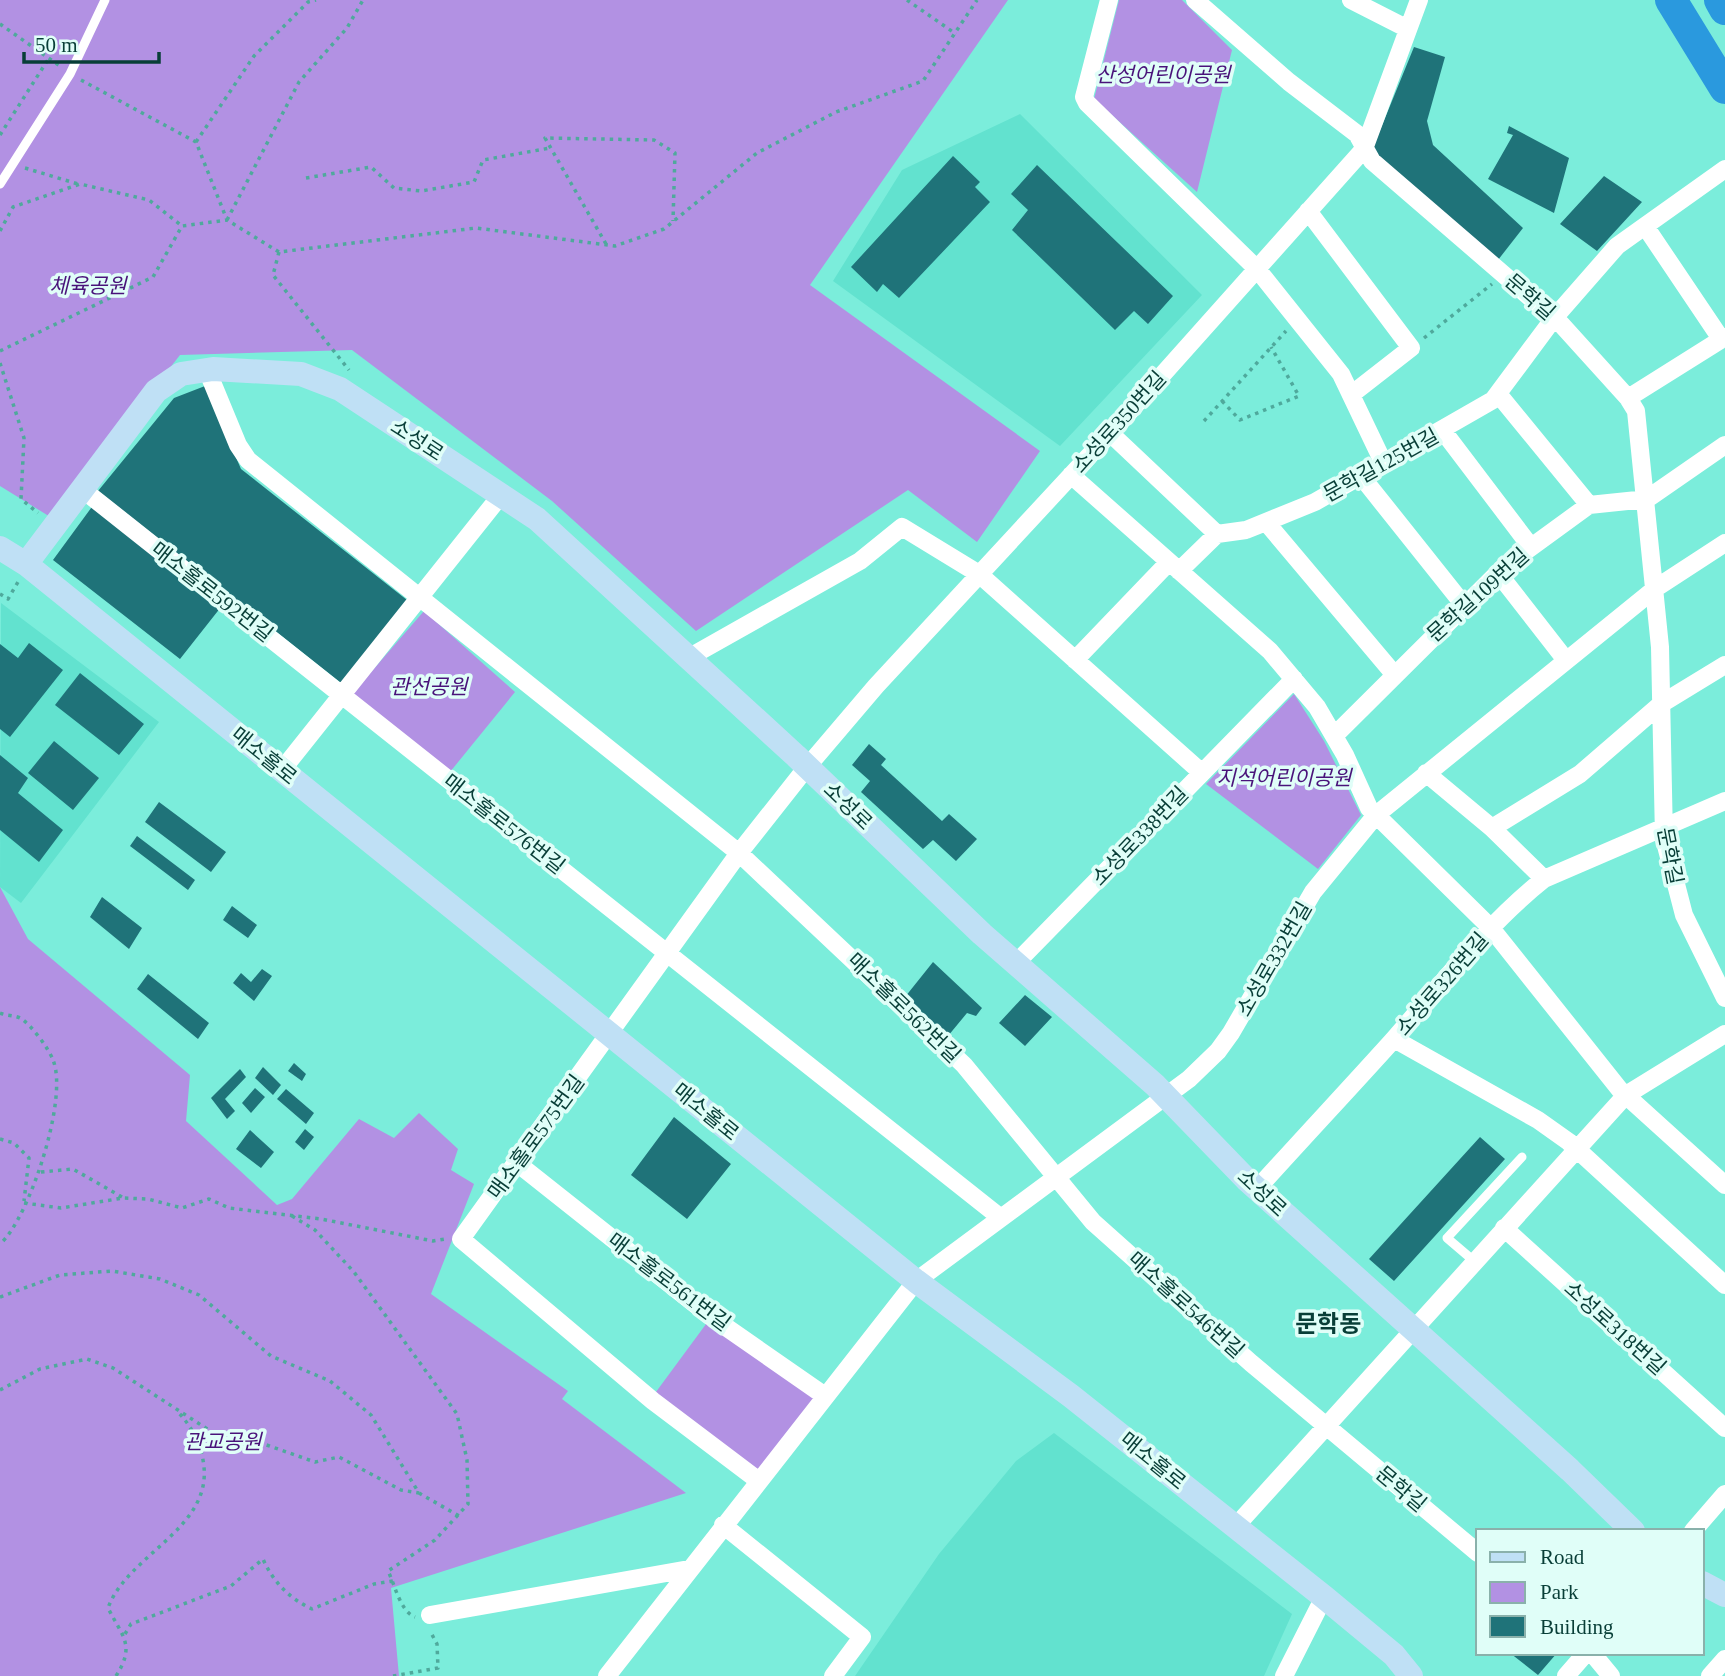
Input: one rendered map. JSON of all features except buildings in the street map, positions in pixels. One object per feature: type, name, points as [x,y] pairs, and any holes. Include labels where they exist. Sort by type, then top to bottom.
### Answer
[{"type":"highway","points":[[1671,0],[1725,88]]},
{"type":"highway","points":[[1720,0],[1725,9]]},
{"type":"street","points":[[1109,0],[1084,97],[1257,269],[1341,374],[1384,464]]},
{"type":"street","name":"문학길","points":[[1195,0],[1289,82],[1357,134],[1372,161],[1554,318],[1628,398],[1636,411],[1656,588],[1663,829],[1674,883],[1684,915],[1725,998]]},
{"type":"street","points":[[1351,0],[1408,29]]},
{"type":"street","points":[[1364,149],[1419,0]]},
{"type":"street","name":"소성로350번길","points":[[807,767],[876,686],[1110,433],[1364,149]]},
{"type":"street","name":"문학길125번길","points":[[1217,534],[1246,530],[1315,502],[1443,431],[1499,395],[1554,318],[1617,246],[1725,169]]},
{"type":"street","points":[[1308,211],[1411,348],[1352,394]]},
{"type":"street","points":[[1628,398],[1723,338],[1645,226]]},
{"type":"street","points":[[207,370],[237,445],[248,460],[739,853]]},
{"type":"street","name":"소성로","points":[[26,564],[156,391],[181,374],[207,370],[301,374],[340,389],[537,519],[1016,963],[1166,1097],[1257,1189],[1631,1529]]},
{"type":"street","points":[[1499,395],[1589,505],[1647,499],[1725,446]]},
{"type":"street","points":[[1443,431],[1531,547]]},
{"type":"street","points":[[1075,660],[1174,566],[1217,534],[1110,433]]},
{"type":"street","points":[[1071,475],[1270,652],[1294,679],[1334,736],[1369,808],[1491,928],[1626,1095],[1725,1185]]},
{"type":"street","points":[[1361,477],[1464,604]]},
{"type":"street","name":"매소홀로592번길","points":[[82,489],[342,695]]},
{"type":"street","points":[[282,770],[500,495]]},
{"type":"street","name":"문학길109번길","points":[[1334,736],[1497,573],[1589,505]]},
{"type":"street","points":[[1266,522],[1394,674]]},
{"type":"street","points":[[688,658],[860,561],[902,527],[979,574],[1201,772]]},
{"type":"street","name":"소성로332번길","points":[[1166,1097],[1218,1051],[1313,892],[1359,832],[1376,815],[1565,659],[1656,588],[1725,543]]},
{"type":"street","name":"매소홀로","points":[[0,548],[26,564],[916,1280],[1071,1395],[1324,1597],[1394,1655],[1411,1676]]},
{"type":"street","points":[[1497,573],[1565,659]]},
{"type":"street","points":[[1492,828],[1580,774],[1661,704],[1725,665]]},
{"type":"street","name":"소성로338번길","points":[[1016,963],[1294,679]]},
{"type":"street","name":"매소홀로576번길","points":[[342,695],[667,953]]},
{"type":"street","points":[[610,1034],[739,853],[807,767]]},
{"type":"street","points":[[1426,773],[1492,828],[1544,879]]},
{"type":"street","name":"소성로326번길","points":[[1257,1189],[1394,1039],[1460,959],[1544,879],[1725,801]]},
{"type":"street","name":"매소홀로562번길","points":[[739,853],[964,1065],[1054,1179]]},
{"type":"street","points":[[667,953],[1001,1218]]},
{"type":"street","name":"매소홀로575번길","points":[[461,1239],[610,1034]]},
{"type":"street","points":[[1235,1527],[1324,1425],[1626,1095],[1725,1034]]},
{"type":"street","points":[[1394,1039],[1538,1120],[1577,1149],[1725,1285]]},
{"type":"street","points":[[607,1675],[916,1280],[1166,1097]]},
{"type":"street","name":"매소홀로561번길","points":[[517,1163],[710,1316],[825,1396]]},
{"type":"street","name":"매소홀로546번길","points":[[1054,1179],[1093,1222],[1324,1425]]},
{"type":"street","name":"소성로318번길","points":[[1504,1228],[1725,1428]]},
{"type":"street","points":[[461,1239],[653,1401],[759,1481]]},
{"type":"street","name":"문학길","points":[[1324,1425],[1476,1551]]},
{"type":"street","points":[[1695,1529],[1725,1494]]},
{"type":"street","points":[[723,1525],[862,1637],[833,1676]]},
{"type":"street","points":[[430,1615],[689,1569]]},
{"type":"street","points":[[1704,1584],[1725,1595]]},
{"type":"street","points":[[1284,1676],[1324,1597]]},
{"type":"street","points":[[1566,1676],[1584,1655]]},
{"type":"street","points":[[1594,1655],[1611,1676]]},
{"type":"street","points":[[1710,1676],[1725,1659]]},
{"type":"lane","points":[[0,184],[70,74],[105,0]]},
{"type":"lane","points":[[1474,1261],[1447,1238],[1522,1157]]},
{"type":"path","points":[[196,142],[254,56],[308,2],[316,0]]},
{"type":"path","points":[[227,220],[299,82],[347,28],[363,0]]},
{"type":"path","points":[[907,0],[956,34]]},
{"type":"path","points":[[0,24],[70,74],[196,142],[227,220],[279,252],[476,228],[615,246],[664,229],[757,153],[836,112],[923,81],[977,0]]},
{"type":"path","points":[[0,135],[48,58]]},
{"type":"path","points":[[606,244],[545,138],[654,140],[675,153],[673,221]]},
{"type":"path","points":[[306,178],[371,167],[394,188],[421,191],[474,182],[483,160],[551,148]]},
{"type":"path","points":[[13,164],[80,184],[149,200],[182,226],[227,220]]},
{"type":"path","points":[[0,231],[13,206],[80,184]]},
{"type":"path","points":[[0,351],[153,277],[182,226]]},
{"type":"path","points":[[279,252],[273,275],[350,371]]},
{"type":"path","points":[[1411,348],[1486,290],[1501,272]]},
{"type":"path","points":[[1204,421],[1296,319]]},
{"type":"path","points":[[1222,401],[1240,420],[1299,396],[1271,346]]},
{"type":"path","points":[[0,363],[24,438],[21,499],[54,527]]},
{"type":"path","points":[[0,594],[8,599],[26,564]]},
{"type":"path","points":[[0,1013],[21,1018],[54,1060],[56,1082],[50,1135],[41,1172],[24,1203],[13,1233],[0,1244]]},
{"type":"path","points":[[0,1139],[14,1143],[29,1158],[24,1203]]},
{"type":"path","points":[[41,1172],[73,1169],[123,1198]]},
{"type":"path","points":[[24,1203],[61,1208],[123,1198],[148,1199],[182,1208],[209,1199],[229,1208],[372,1228],[433,1241],[461,1239]]},
{"type":"path","points":[[292,1216],[315,1230],[354,1272],[457,1415],[467,1460],[468,1504],[435,1540],[388,1571],[409,1615],[423,1620],[437,1644],[438,1668],[393,1676]]},
{"type":"path","points":[[0,1297],[61,1275],[112,1271],[160,1279],[199,1295],[271,1356],[330,1381],[372,1415],[419,1493]]},
{"type":"path","points":[[0,1390],[40,1369],[87,1359],[113,1368],[232,1445],[261,1443],[315,1462],[339,1457],[401,1490],[419,1493],[459,1516]]},
{"type":"path","points":[[116,1676],[128,1645],[125,1634],[108,1608],[115,1590],[182,1524],[199,1499],[206,1477],[200,1445],[172,1405]]},
{"type":"path","points":[[125,1634],[131,1624],[231,1586],[263,1559],[270,1574],[287,1594],[312,1609],[374,1584],[393,1581]]},
{"type":"shaded area","points":[[1020,114],[1202,295],[1060,446],[833,281],[902,170]]},
{"type":"shaded area","points":[[1,603],[159,722],[21,903],[0,887]]},
{"type":"shaded area","points":[[1054,1433],[1292,1614],[1264,1676],[855,1676],[939,1554],[1016,1461]]},
{"type":"green space","name":"체육공원","points":[[0,0],[1008,0],[810,285],[1040,451],[977,542],[908,490],[696,631],[552,501],[352,350],[180,355],[52,518],[0,486]]},
{"type":"green space","name":"산성어린이공원","points":[[1119,0],[1182,0],[1232,50],[1197,192],[1094,99]]},
{"type":"green space","name":"관선공원","points":[[424,611],[515,692],[450,772],[352,694]]},
{"type":"green space","name":"지석어린이공원","points":[[1294,694],[1324,741],[1361,815],[1318,869],[1206,784]]},
{"type":"green space","name":"관교공원","points":[[0,887],[28,939],[190,1075],[186,1121],[277,1205],[292,1199],[359,1119],[394,1138],[419,1113],[458,1149],[451,1170],[474,1184],[431,1294],[568,1391],[562,1399],[686,1493],[391,1588],[399,1676],[0,1676]]},
{"type":"green space","points":[[709,1320],[818,1397],[758,1471],[653,1396]]},
{"type":"district","name":"문학동","points":[[1328,1324]]}]
